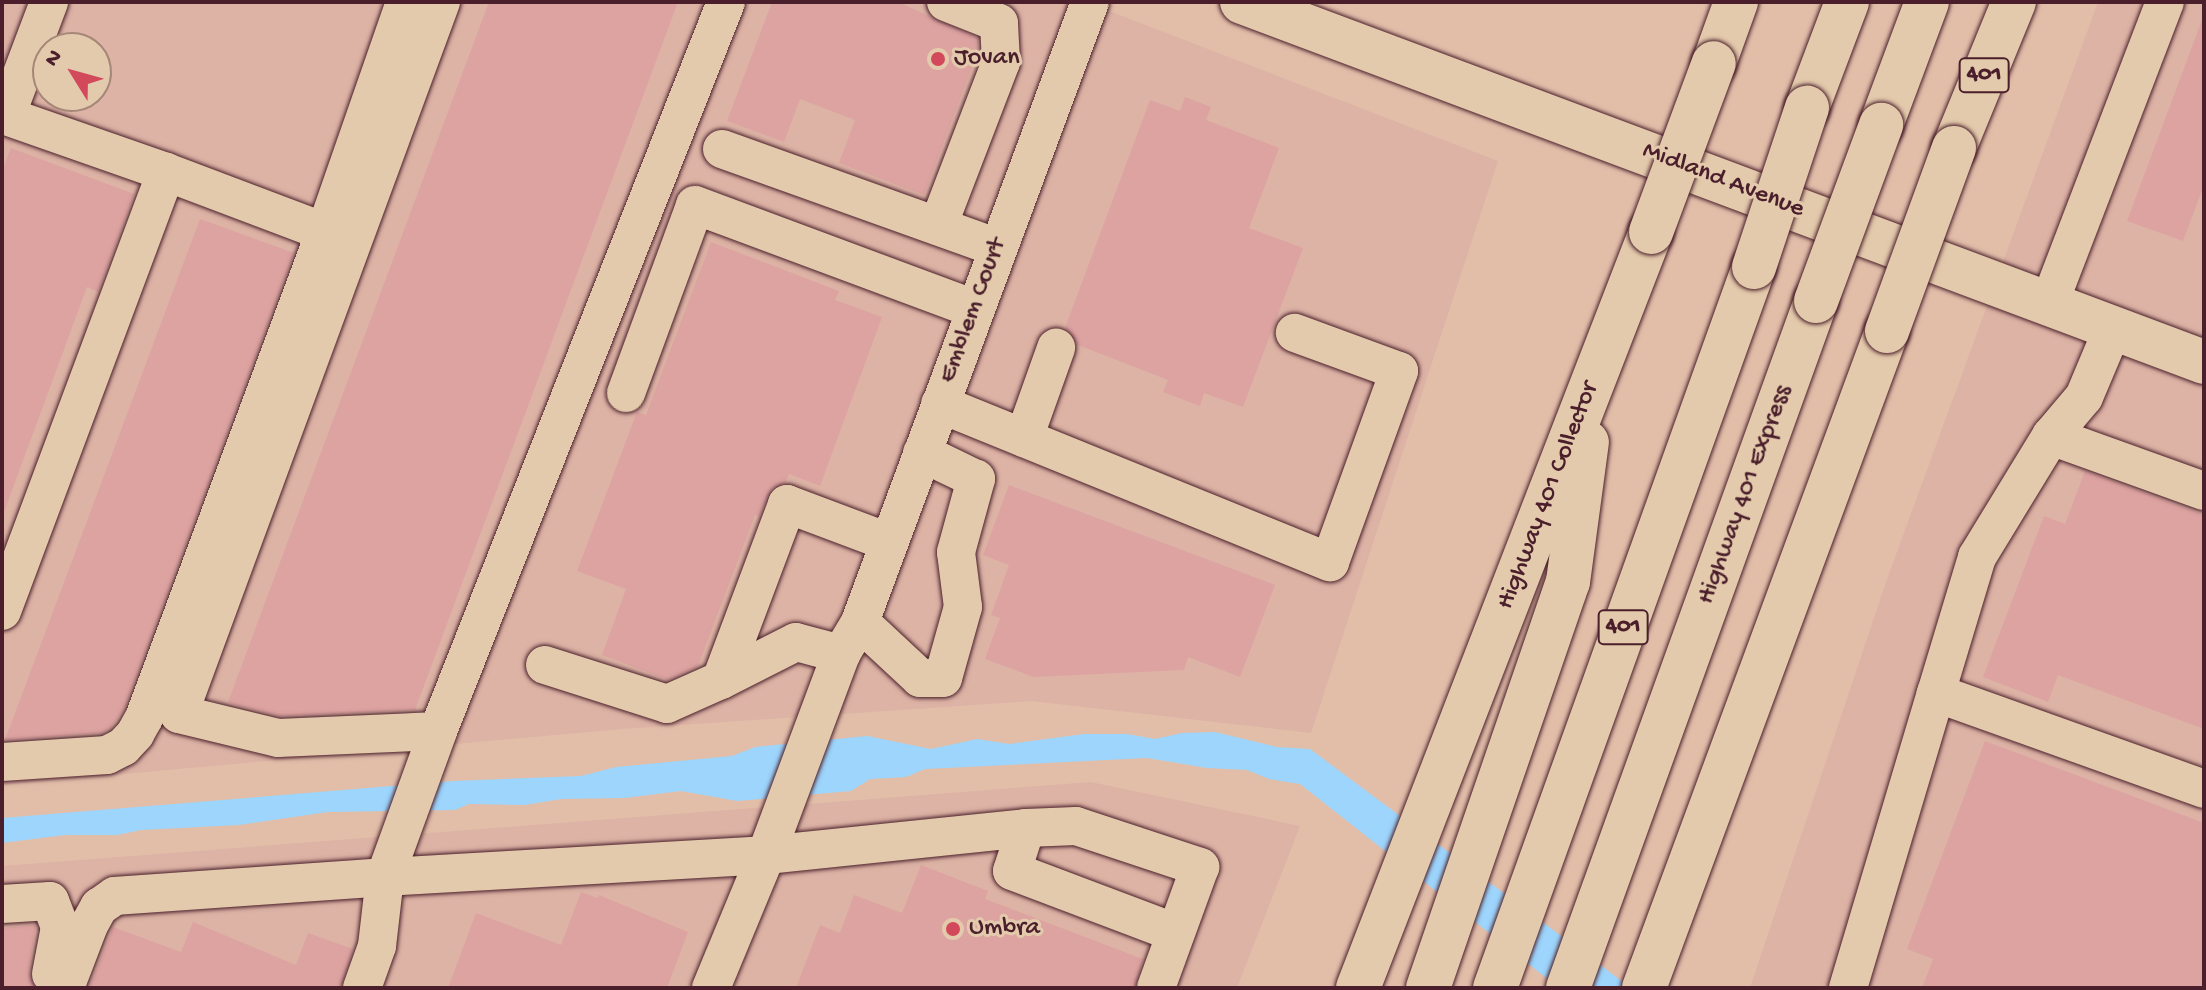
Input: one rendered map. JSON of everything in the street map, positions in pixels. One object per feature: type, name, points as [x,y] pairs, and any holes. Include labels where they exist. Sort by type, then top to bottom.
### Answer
[{"type":"main road","name":"Midland Avenue","points":[[1242,2],[2204,362]]},
{"type":"main road","name":"Highway 401 Collector","points":[[1358,988],[1651,232],[1736,2]]},
{"type":"main road","name":"401","points":[[1495,988],[1571,767],[1754,267],[1807,108],[1847,2]]},
{"type":"main road","name":"Highway 401 Express","points":[[1568,988],[1927,2]]},
{"type":"main road","name":"401","points":[[1644,988],[1954,148],[2014,2]]},
{"type":"main road","points":[[1428,988],[1568,582],[1596,373]]},
{"type":"street","points":[[49,2],[4,122],[166,172],[325,232]]},
{"type":"street","points":[[2,762],[107,755],[123,747],[135,734],[183,616],[325,232],[405,2]]},
{"type":"street","points":[[434,741],[278,738],[179,714],[441,2]]},
{"type":"street","points":[[362,988],[377,946],[385,877],[434,741],[726,2]]},
{"type":"street","points":[[938,226],[1001,62],[999,23],[946,2]]},
{"type":"street","name":"Emblem Court","points":[[711,988],[888,542],[1090,2]]},
{"type":"street","points":[[2049,304],[2165,2]]},
{"type":"street","points":[[1001,62],[1058,83]]},
{"type":"street","points":[[722,149],[998,248]]},
{"type":"street","points":[[2,611],[166,172]]},
{"type":"street","points":[[626,393],[695,205],[975,309]]},
{"type":"street","points":[[1848,988],[1977,557],[2051,436],[2084,397],[2113,328]]},
{"type":"street","points":[[940,404],[1330,562],[1399,371],[1295,333]]},
{"type":"street","points":[[1024,438],[1056,348]]},
{"type":"street","points":[[2051,436],[2204,491]]},
{"type":"street","points":[[545,665],[667,704],[796,642],[851,638],[920,678],[943,678],[963,607],[956,552],[976,479],[922,453]]},
{"type":"street","points":[[721,680],[787,504],[888,542]]},
{"type":"street","points":[[1936,693],[2204,789]]},
{"type":"street","points":[[65,988],[89,925],[99,907],[115,896],[766,855],[1026,828],[1076,826],[1200,867],[1156,988]]},
{"type":"street","points":[[1026,828],[1012,871],[1176,933]]},
{"type":"street","points":[[2,904],[50,901],[60,927],[56,960],[45,988]]},
{"type":"shaded area","points":[[2,2],[1086,2],[1498,161],[1311,733],[1031,701],[622,729],[2,785]]},
{"type":"shaded area","points":[[2098,2],[2204,2],[2204,988],[1750,988],[1886,582]]},
{"type":"shaded area","points":[[1091,782],[1300,826],[1237,988],[2,988],[2,866]]},
{"type":"water","points":[[1215,732],[1277,747],[1310,749],[1631,988],[1559,988],[1300,784],[1269,779],[1247,770],[1207,768],[1147,758],[925,769],[906,777],[870,779],[851,791],[737,801],[681,791],[625,798],[561,799],[525,805],[469,804],[455,810],[328,812],[239,825],[141,830],[117,835],[65,835],[2,843],[2,818],[453,781],[581,776],[616,767],[732,756],[755,747],[867,736],[931,749],[977,739],[1009,744],[1084,734],[1127,734],[1155,739],[1182,733]]},
{"type":"building","points":[[489,2],[678,2],[415,710],[280,716],[236,705],[228,702]]},
{"type":"building","points":[[772,2],[898,2],[978,38],[978,51],[924,195],[839,163],[855,120],[800,99],[784,142],[727,121]]},
{"type":"building","points":[[2202,20],[2204,185],[2183,241],[2127,221]]},
{"type":"building","points":[[1185,97],[1211,107],[1206,120],[1279,148],[1249,228],[1303,248],[1243,407],[1204,393],[1200,406],[1163,392],[1168,380],[1078,345],[1065,328],[1150,100],[1180,111]]},
{"type":"building","points":[[11,148],[134,194],[98,292],[87,287],[4,512],[2,171]]},
{"type":"building","points":[[200,219],[294,253],[124,709],[110,729],[101,733],[5,740]]},
{"type":"building","points":[[711,242],[839,291],[835,300],[882,317],[820,486],[789,474],[786,482],[772,488],[759,516],[755,515],[698,666],[668,680],[602,655],[626,589],[577,571],[637,412],[646,415]]},
{"type":"building","points":[[2085,471],[2204,515],[2204,729],[2058,675],[2048,702],[1983,677],[2044,516],[2065,524]]},
{"type":"building","points":[[1009,485],[1275,585],[1240,677],[1188,657],[1184,670],[1034,677],[985,659],[1000,618],[991,615],[1009,565],[983,555]]},
{"type":"building","points":[[1985,741],[2204,823],[2204,988],[1922,988],[1933,959],[1907,949]]},
{"type":"building","name":"Umbra","points":[[921,865],[988,891],[985,899],[1143,959],[1135,988],[796,988],[820,925],[840,933],[854,895],[902,913]]},
{"type":"building","points":[[581,892],[598,898],[599,895],[688,932],[667,988],[448,988],[476,913],[561,945]]},
{"type":"building","points":[[193,922],[296,965],[308,933],[353,949],[341,988],[89,988],[113,927],[181,952]]},
{"type":"building","points":[[36,925],[29,971],[35,988],[2,988],[2,928]]},
{"type":"place","name":"Jovan","points":[[938,59]]},
{"type":"place","name":"Umbra","points":[[953,929]]}]
